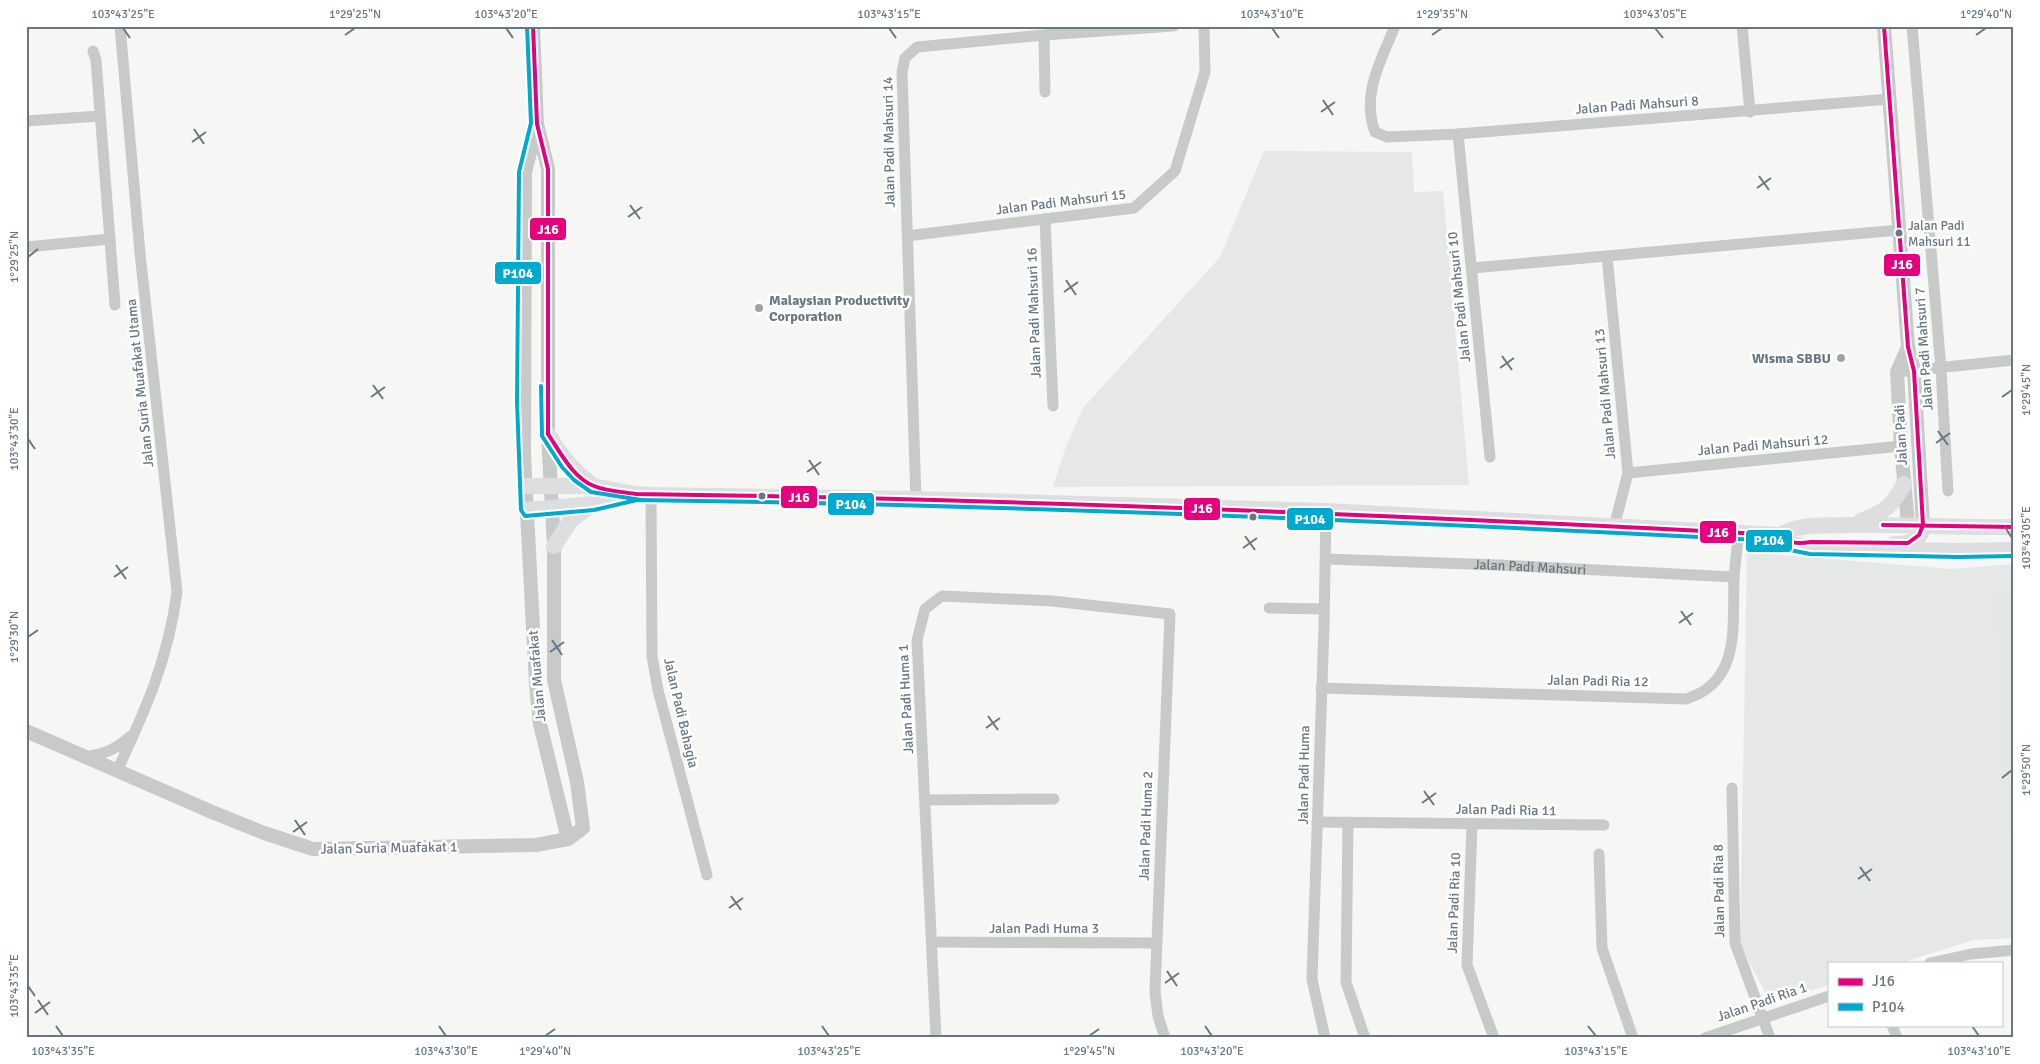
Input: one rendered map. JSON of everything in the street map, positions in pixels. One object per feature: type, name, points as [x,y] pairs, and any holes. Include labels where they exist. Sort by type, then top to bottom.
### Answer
[{"type":"main road","points":[[548,434],[567,463],[578,475],[593,486]]},
{"type":"main road","points":[[1852,525],[1889,507],[1896,500],[1904,484]]},
{"type":"main road","points":[[525,486],[593,486],[643,494],[916,499],[1326,512],[1780,535],[1798,527],[1852,525],[1916,529],[2014,527]]},
{"type":"main road","points":[[527,510],[593,504],[643,494]]},
{"type":"main road","points":[[554,546],[571,520],[593,504]]},
{"type":"main road","points":[[1916,529],[1930,542],[1997,542],[2014,545]]},
{"type":"main road","points":[[1799,545],[1811,542],[1904,544],[1916,529]]},
{"type":"main road","points":[[1780,535],[1788,542],[1810,548],[1904,551],[2014,550]]},
{"type":"street","name":"Jalan Suria Muafakat Utama","points":[[117,771],[136,731],[161,669],[173,624],[177,592],[140,253],[120,26]]},
{"type":"street","points":[[533,26],[537,124]]},
{"type":"street","name":"Jalan Padi Mahsuri 14","points":[[916,499],[902,72],[905,58],[917,48],[1044,35],[1174,26]]},
{"type":"street","name":"Jalan Padi Mahsuri 15","points":[[907,236],[1134,208],[1175,171],[1205,72],[1204,26]]},
{"type":"street","name":"Jalan Padi Mahsuri 8","points":[[1395,26],[1379,63],[1370,92],[1370,118],[1375,132],[1388,137],[1458,134],[1750,112],[1890,99]]},
{"type":"street","points":[[1742,26],[1750,112]]},
{"type":"street","name":"Jalan Padi","points":[[1884,26],[1908,347],[1914,371],[1916,529]]},
{"type":"street","name":"Jalan Padi Mahsuri 7","points":[[1912,26],[1941,369],[1948,491]]},
{"type":"street","points":[[1044,35],[1045,92]]},
{"type":"street","points":[[93,52],[96,60],[115,305]]},
{"type":"street","points":[[26,121],[100,116]]},
{"type":"street","name":"Jalan Muafakat","points":[[537,124],[548,168],[548,434],[554,546],[554,680],[577,782],[582,820],[582,828],[568,840],[540,724],[536,685],[525,486],[523,402],[525,172],[537,124]]},
{"type":"street","name":"Jalan Padi Mahsuri 10","points":[[1458,134],[1490,457]]},
{"type":"street","name":"Jalan Padi Mahsuri 16","points":[[1045,219],[1053,406]]},
{"type":"street","points":[[1472,268],[1899,230]]},
{"type":"street","points":[[26,247],[110,240]]},
{"type":"street","name":"Jalan Padi Mahsuri 13","points":[[1607,256],[1628,472],[1614,527]]},
{"type":"street","name":"Jalan Padi","points":[[1908,347],[1897,372],[1904,484],[1916,529]]},
{"type":"street","points":[[1897,372],[1941,369],[2014,360]]},
{"type":"street","name":"Jalan Padi Mahsuri 12","points":[[1628,472],[1901,446]]},
{"type":"street","name":"Jalan Padi Bahagia","points":[[643,494],[652,656],[658,690],[706,875]]},
{"type":"street","name":"Jalan Padi Huma","points":[[1325,1038],[1312,979],[1326,512]]},
{"type":"street","name":"Jalan Padi Ria 12","points":[[1321,688],[1686,698],[1699,695],[1710,688],[1717,680],[1730,652],[1733,637],[1734,577],[1739,533]]},
{"type":"street","name":"Jalan Padi Mahsuri","points":[[1326,559],[1499,565],[1734,577]]},
{"type":"street","name":"Jalan Padi Huma 1","points":[[936,1038],[917,640],[925,609],[942,596],[1052,601],[1170,614]]},
{"type":"street","points":[[1269,608],[1323,609]]},
{"type":"street","name":"Jalan Padi Huma 2","points":[[1165,1038],[1158,1016],[1155,992],[1170,614]]},
{"type":"street","name":"Jalan Suria Muafakat 1","points":[[26,731],[246,826],[313,849],[536,845],[568,840]]},
{"type":"street","name":"Jalan Suria Muafakat Utama","points":[[85,757],[106,753],[118,748],[136,731]]},
{"type":"street","name":"Jalan Padi Ria 8","points":[[1732,788],[1735,943],[1770,1038]]},
{"type":"street","points":[[926,800],[1054,799]]},
{"type":"street","name":"Jalan Padi Ria 11","points":[[1318,822],[1604,826]]},
{"type":"street","points":[[1348,822],[1346,982],[1365,1038]]},
{"type":"street","name":"Jalan Padi Ria 10","points":[[1472,825],[1468,965],[1494,1038]]},
{"type":"street","points":[[1598,854],[1602,948],[1633,1038]]},
{"type":"street","name":"Jalan Padi Huma 3","points":[[932,942],[1156,943]]},
{"type":"street","points":[[1935,962],[1971,954],[2014,950]]},
{"type":"street","name":"Jalan Padi Ria 1","points":[[1705,1038],[1828,996]]},
{"type":"street","points":[[1892,1026],[1897,1038]]},
{"type":"shaded area","points":[[1264,151],[1412,152],[1414,192],[1443,191],[1469,485],[1053,487],[1065,449],[1083,408],[1220,257]]},
{"type":"shaded area","points":[[1747,552],[1951,569],[2014,564],[2014,938],[1974,940],[1903,962],[1828,962],[1828,985],[1771,1003],[1740,945]]},
{"type":"shaded area","points":[[2014,593],[2014,908],[1997,594]]},
{"type":"transit line","name":"P104","points":[[527,26],[531,123],[519,172],[517,402],[521,510],[525,516],[594,510],[637,500],[780,502],[1350,521],[1778,541],[1790,550],[1810,554],[1958,557],[2014,556]]},
{"type":"transit line","name":"J16","points":[[533,26],[537,124],[548,169],[548,434]]},
{"type":"transit line","name":"J16","points":[[548,434],[573,471],[586,482],[604,489],[636,494],[779,496],[1208,509],[1780,535],[1791,542],[1798,543],[1908,543],[1919,535],[1923,525],[1914,371],[1908,347],[1884,26]]},
{"type":"transit line","name":"P104","points":[[541,386],[542,436],[562,467],[574,480],[591,492],[641,500]]},
{"type":"transit line","name":"J16","points":[[1883,525],[2014,527]]},
{"type":"place","name":"Jalan Padi Mahsuri 11","points":[[1899,233]]},
{"type":"place","name":"Malaysian Productivity Corporation","points":[[759,308]]},
{"type":"place","name":"Wisma SBBU","points":[[1841,358]]}]
